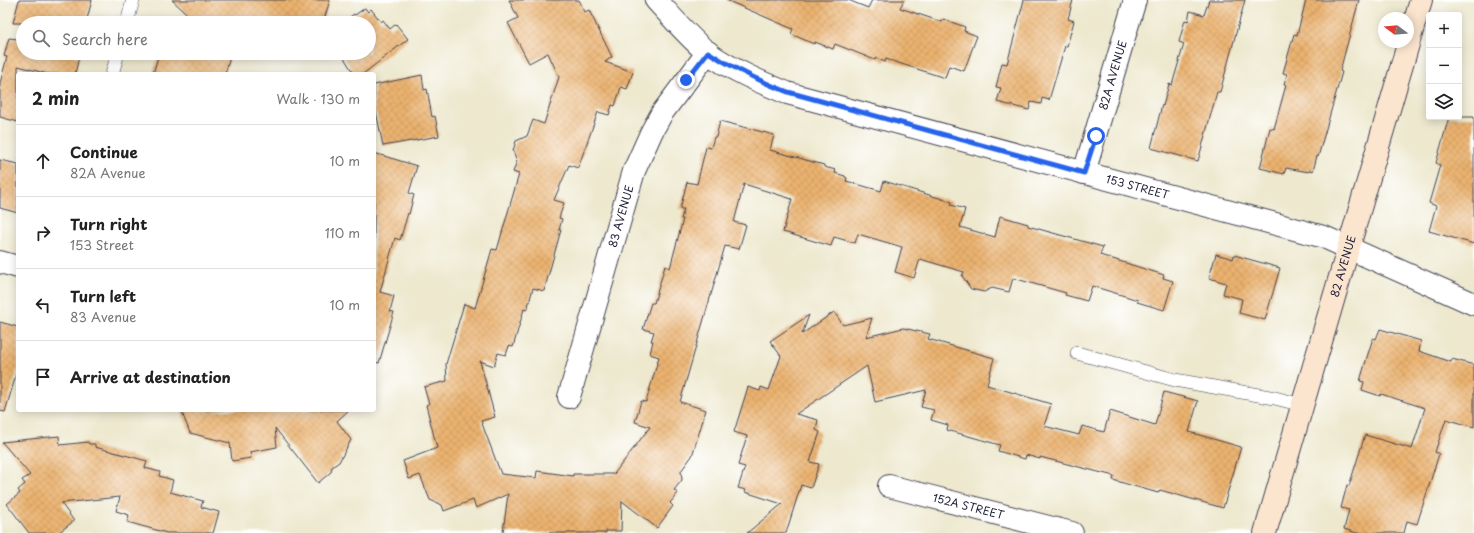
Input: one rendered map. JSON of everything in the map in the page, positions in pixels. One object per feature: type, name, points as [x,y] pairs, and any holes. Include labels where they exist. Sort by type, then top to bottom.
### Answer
[{"type":"street","name":"153 STREET","points":[[656,0],[708,52],[750,77],[788,92],[1324,237],[1474,304]]},
{"type":"street","name":"82A AVENUE","points":[[1084,173],[1135,0]]},
{"type":"street","name":"82 AVENUE","points":[[1265,533],[1422,0]]},
{"type":"street","name":"83 AVENUE","points":[[569,397],[634,171],[642,150],[662,113],[708,52]]},
{"type":"street","points":[[0,262],[16,266]]},
{"type":"street","name":"152A STREET","points":[[889,486],[1072,533]]},
{"type":"lane","points":[[129,16],[133,0]]},
{"type":"lane","points":[[113,72],[116,60]]},
{"type":"lane","points":[[1077,353],[1175,380],[1275,398],[1302,405]]},
{"type":"building","points":[[19,0],[92,0],[88,16],[16,16],[16,23],[13,23]]},
{"type":"building","points":[[172,0],[330,0],[325,16],[189,16]]},
{"type":"building","points":[[509,0],[579,0],[585,12],[589,10],[612,57],[605,62],[633,72],[627,89],[621,87],[615,106],[612,105],[609,115],[598,112],[578,168],[569,165],[554,200],[564,203],[559,218],[562,219],[559,230],[561,230],[544,291],[533,288],[527,310],[524,309],[513,347],[509,346],[506,355],[498,353],[494,366],[480,361],[495,417],[481,421],[501,474],[536,478],[537,471],[573,476],[573,474],[614,474],[650,427],[635,422],[641,401],[646,402],[659,357],[650,354],[653,341],[651,341],[654,332],[643,329],[651,303],[654,303],[665,266],[670,268],[683,219],[681,219],[684,209],[680,209],[687,182],[697,184],[706,147],[711,148],[714,137],[716,137],[720,121],[774,135],[770,150],[824,165],[824,167],[836,170],[835,173],[845,176],[847,178],[846,181],[881,191],[884,181],[952,202],[951,205],[965,209],[960,227],[995,237],[1000,216],[1028,224],[1028,226],[1103,247],[1100,255],[1164,275],[1163,278],[1173,281],[1164,310],[1137,302],[1138,300],[1092,286],[1087,301],[1065,295],[1066,293],[1013,278],[1009,292],[992,288],[984,292],[971,289],[962,276],[964,272],[920,259],[914,278],[895,272],[902,247],[858,234],[855,243],[834,237],[831,246],[783,232],[792,199],[744,184],[734,222],[746,225],[739,249],[725,246],[680,402],[706,410],[692,456],[681,471],[682,480],[674,490],[678,493],[670,503],[673,506],[657,528],[622,501],[621,531],[606,531],[606,533],[503,532],[508,494],[476,508],[473,500],[444,511],[442,505],[430,500],[420,475],[409,479],[403,461],[437,448],[426,405],[429,404],[424,387],[447,381],[446,364],[464,304],[475,308],[492,249],[497,250],[519,174],[513,172],[517,161],[513,151],[516,141],[527,136],[533,120],[544,124],[559,77],[548,53],[529,63],[508,23],[518,18]]},
{"type":"building","points":[[726,0],[848,0],[868,8],[872,0],[904,0],[900,8],[942,22],[943,19],[965,27],[964,31],[977,36],[964,71],[949,66],[945,78],[886,59],[885,62],[876,58],[875,60],[835,44],[833,49],[815,42],[814,44],[791,34],[793,29]]},
{"type":"building","points":[[1024,0],[1073,0],[1068,19],[1074,21],[1049,100],[1042,98],[1041,104],[1031,102],[1029,110],[997,102],[1001,88],[996,87],[1002,63],[1007,64]]},
{"type":"building","points":[[1209,0],[1245,0],[1220,92],[1217,92],[1198,161],[1151,148],[1162,105],[1163,106],[1169,84],[1172,85],[1184,44],[1179,42],[1185,20],[1188,21],[1190,11],[1204,15]]},
{"type":"building","points":[[1306,0],[1359,0],[1340,71],[1342,72],[1313,171],[1310,170],[1309,172],[1286,168],[1284,174],[1260,168],[1270,128],[1274,129],[1286,85],[1284,84],[1287,74],[1283,73],[1294,34],[1297,35]]},
{"type":"building","points":[[365,8],[368,12],[371,9],[381,22],[383,20],[390,29],[396,24],[408,39],[366,72],[353,72],[345,60],[376,60],[376,16],[351,16],[354,14],[355,15]]},
{"type":"building","points":[[9,38],[16,39],[16,60],[78,60],[75,72],[40,72],[18,66],[18,72],[16,72],[16,121],[0,117],[0,83],[7,57],[4,56]]},
{"type":"building","points":[[157,60],[229,60],[226,72],[154,72]]},
{"type":"building","points":[[422,75],[424,90],[427,89],[432,117],[435,116],[439,136],[383,146],[376,111],[376,85]]},
{"type":"building","points":[[1462,117],[1474,117],[1474,244],[1429,231],[1436,206],[1429,203],[1440,165],[1436,163],[1448,120],[1462,120]]},
{"type":"building","points":[[376,154],[417,166],[409,193],[414,195],[409,214],[408,213],[400,240],[395,238],[380,292],[394,296],[390,311],[394,312],[379,363],[376,362]]},
{"type":"building","points":[[0,160],[16,164],[16,212],[0,208]]},
{"type":"building","points":[[1216,254],[1233,259],[1234,255],[1280,268],[1265,320],[1239,313],[1242,299],[1223,294],[1226,283],[1209,278]]},
{"type":"building","points":[[834,312],[843,325],[872,318],[866,337],[903,328],[930,334],[928,339],[994,358],[987,385],[1051,404],[1044,426],[1079,435],[1082,426],[1104,432],[1110,411],[1155,425],[1164,392],[1198,401],[1189,432],[1241,447],[1223,508],[1160,490],[1158,493],[1113,480],[1114,476],[1040,457],[1040,459],[1026,455],[1025,459],[998,451],[1000,445],[947,430],[948,425],[931,420],[934,410],[921,407],[926,390],[875,402],[867,366],[796,414],[818,420],[816,430],[820,432],[810,462],[819,464],[811,488],[801,485],[786,533],[747,533],[782,504],[745,492],[746,490],[738,488],[745,467],[738,465],[747,436],[734,432],[748,387],[760,391],[761,387],[769,390],[781,356],[770,341],[809,315],[802,334]]},
{"type":"building","points":[[0,322],[16,326],[16,375],[5,412],[0,411]]},
{"type":"building","points":[[1380,329],[1421,341],[1419,351],[1451,362],[1452,359],[1474,365],[1474,427],[1446,419],[1435,452],[1439,454],[1417,524],[1407,521],[1404,533],[1357,533],[1344,529],[1349,510],[1341,508],[1347,485],[1349,486],[1365,435],[1412,449],[1425,408],[1381,394],[1380,396],[1362,390],[1364,382],[1360,381],[1373,338],[1376,339]]},
{"type":"building","points":[[182,412],[347,412],[337,421],[351,440],[339,462],[332,467],[331,472],[318,483],[275,428],[277,447],[250,452],[251,458],[232,461],[230,443],[190,433]]},
{"type":"building","points":[[59,436],[60,445],[88,442],[89,444],[95,444],[95,447],[147,461],[145,468],[160,472],[159,476],[173,480],[170,492],[203,501],[201,507],[219,512],[213,533],[167,533],[127,522],[129,515],[116,511],[120,497],[61,503],[74,521],[58,533],[29,533],[7,504],[20,493],[18,490],[25,484],[22,480],[30,475],[2,442]]},
{"type":"route","points":[[686,80],[708,52],[750,77],[788,92],[830,105],[1084,173],[1096,136]]}]
